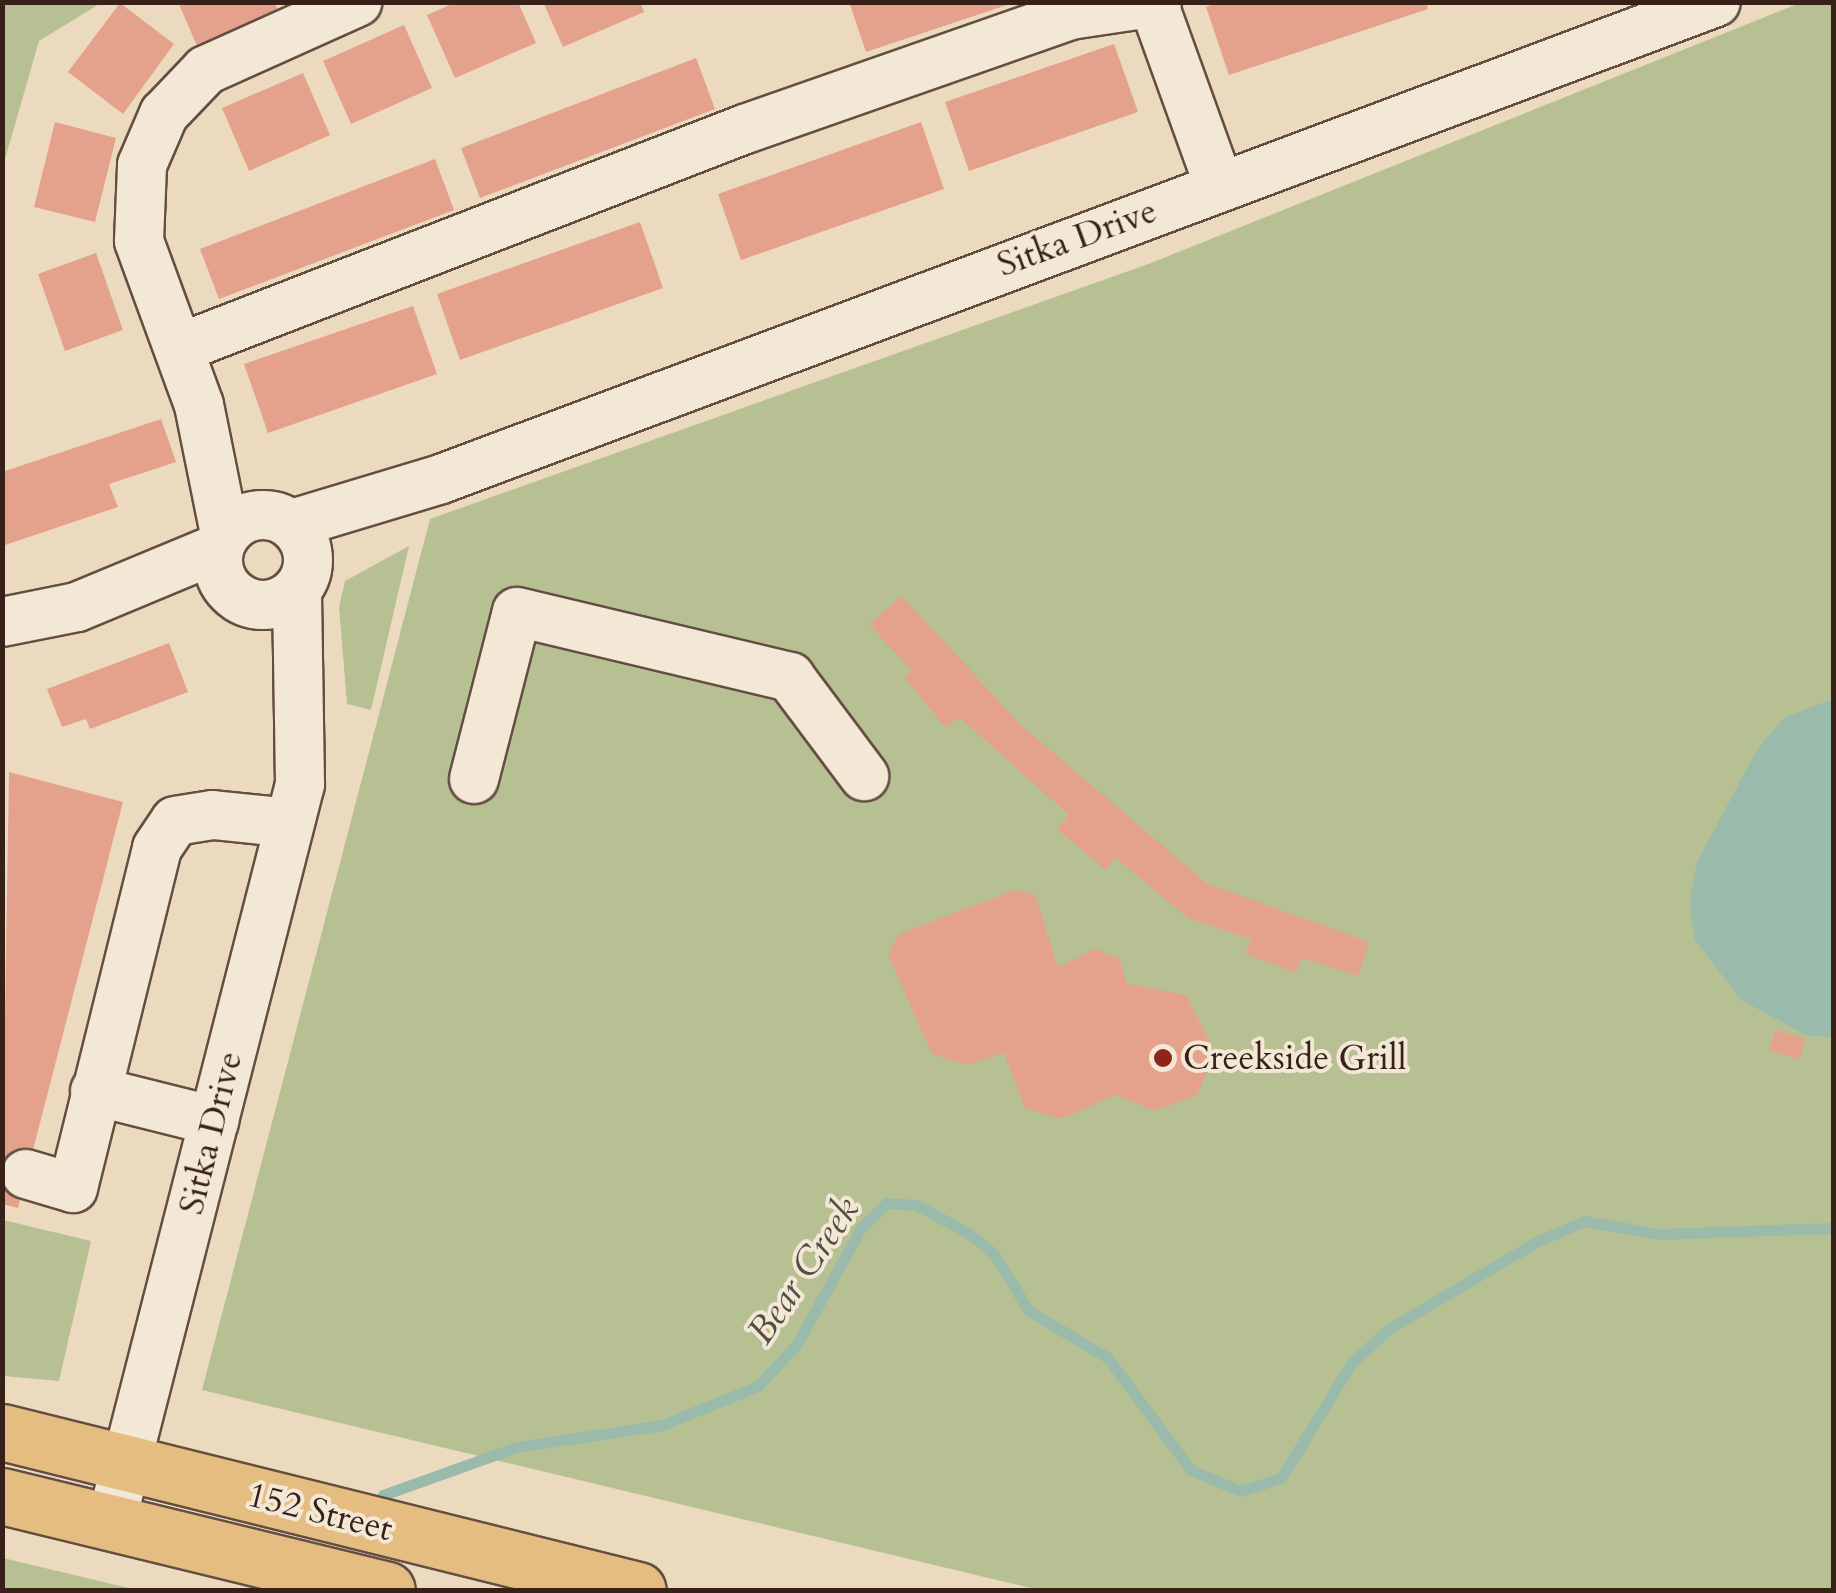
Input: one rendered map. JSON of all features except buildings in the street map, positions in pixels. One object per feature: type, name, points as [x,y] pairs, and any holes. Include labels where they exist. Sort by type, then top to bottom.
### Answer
[{"type":"main road","name":"152 Street","points":[[2,1432],[638,1590]]},
{"type":"main road","name":"152 Street","points":[[2,1496],[386,1590]]},
{"type":"street","points":[[2,622],[77,607],[261,558],[139,242],[137,202],[151,139],[181,90],[206,70],[356,2]]},
{"type":"street","name":"Sitka Drive","points":[[111,1523],[290,823],[302,741],[261,558],[441,479],[1716,2]]},
{"type":"street","points":[[180,348],[727,136],[1070,15],[1156,4],[1219,186]]},
{"type":"street","points":[[474,779],[518,612],[790,678],[864,776]]},
{"type":"street","points":[[26,1174],[73,1188],[157,848],[176,821],[212,814],[290,823]]},
{"type":"street","points":[[95,1091],[214,1121]]},
{"type":"green space","points":[[3,2],[101,3],[39,41],[3,166]]},
{"type":"green space","points":[[1800,3],[1833,3],[1833,1590],[1039,1590],[202,1390],[430,519],[1151,263]]},
{"type":"green space","points":[[409,546],[371,710],[347,704],[339,607],[345,581]]},
{"type":"green space","points":[[3,1220],[91,1241],[59,1381],[3,1376]]},
{"type":"green space","points":[[3,1558],[137,1590],[3,1590]]},
{"type":"shaded area","points":[[1833,699],[1833,1037],[1808,1036],[1741,1000],[1695,940],[1689,903],[1697,862],[1758,748],[1785,717]]},
{"type":"waterway","name":"Bear Creek","points":[[376,1509],[383,1495],[517,1447],[662,1425],[758,1386],[797,1344],[861,1228],[887,1203],[917,1205],[970,1234],[994,1254],[1029,1311],[1108,1358],[1191,1470],[1241,1491],[1281,1478],[1351,1364],[1387,1330],[1536,1242],[1584,1221],[1659,1234],[1834,1228]]},
{"type":"place","name":"Creekside Grill","points":[[1163,1058]]}]
